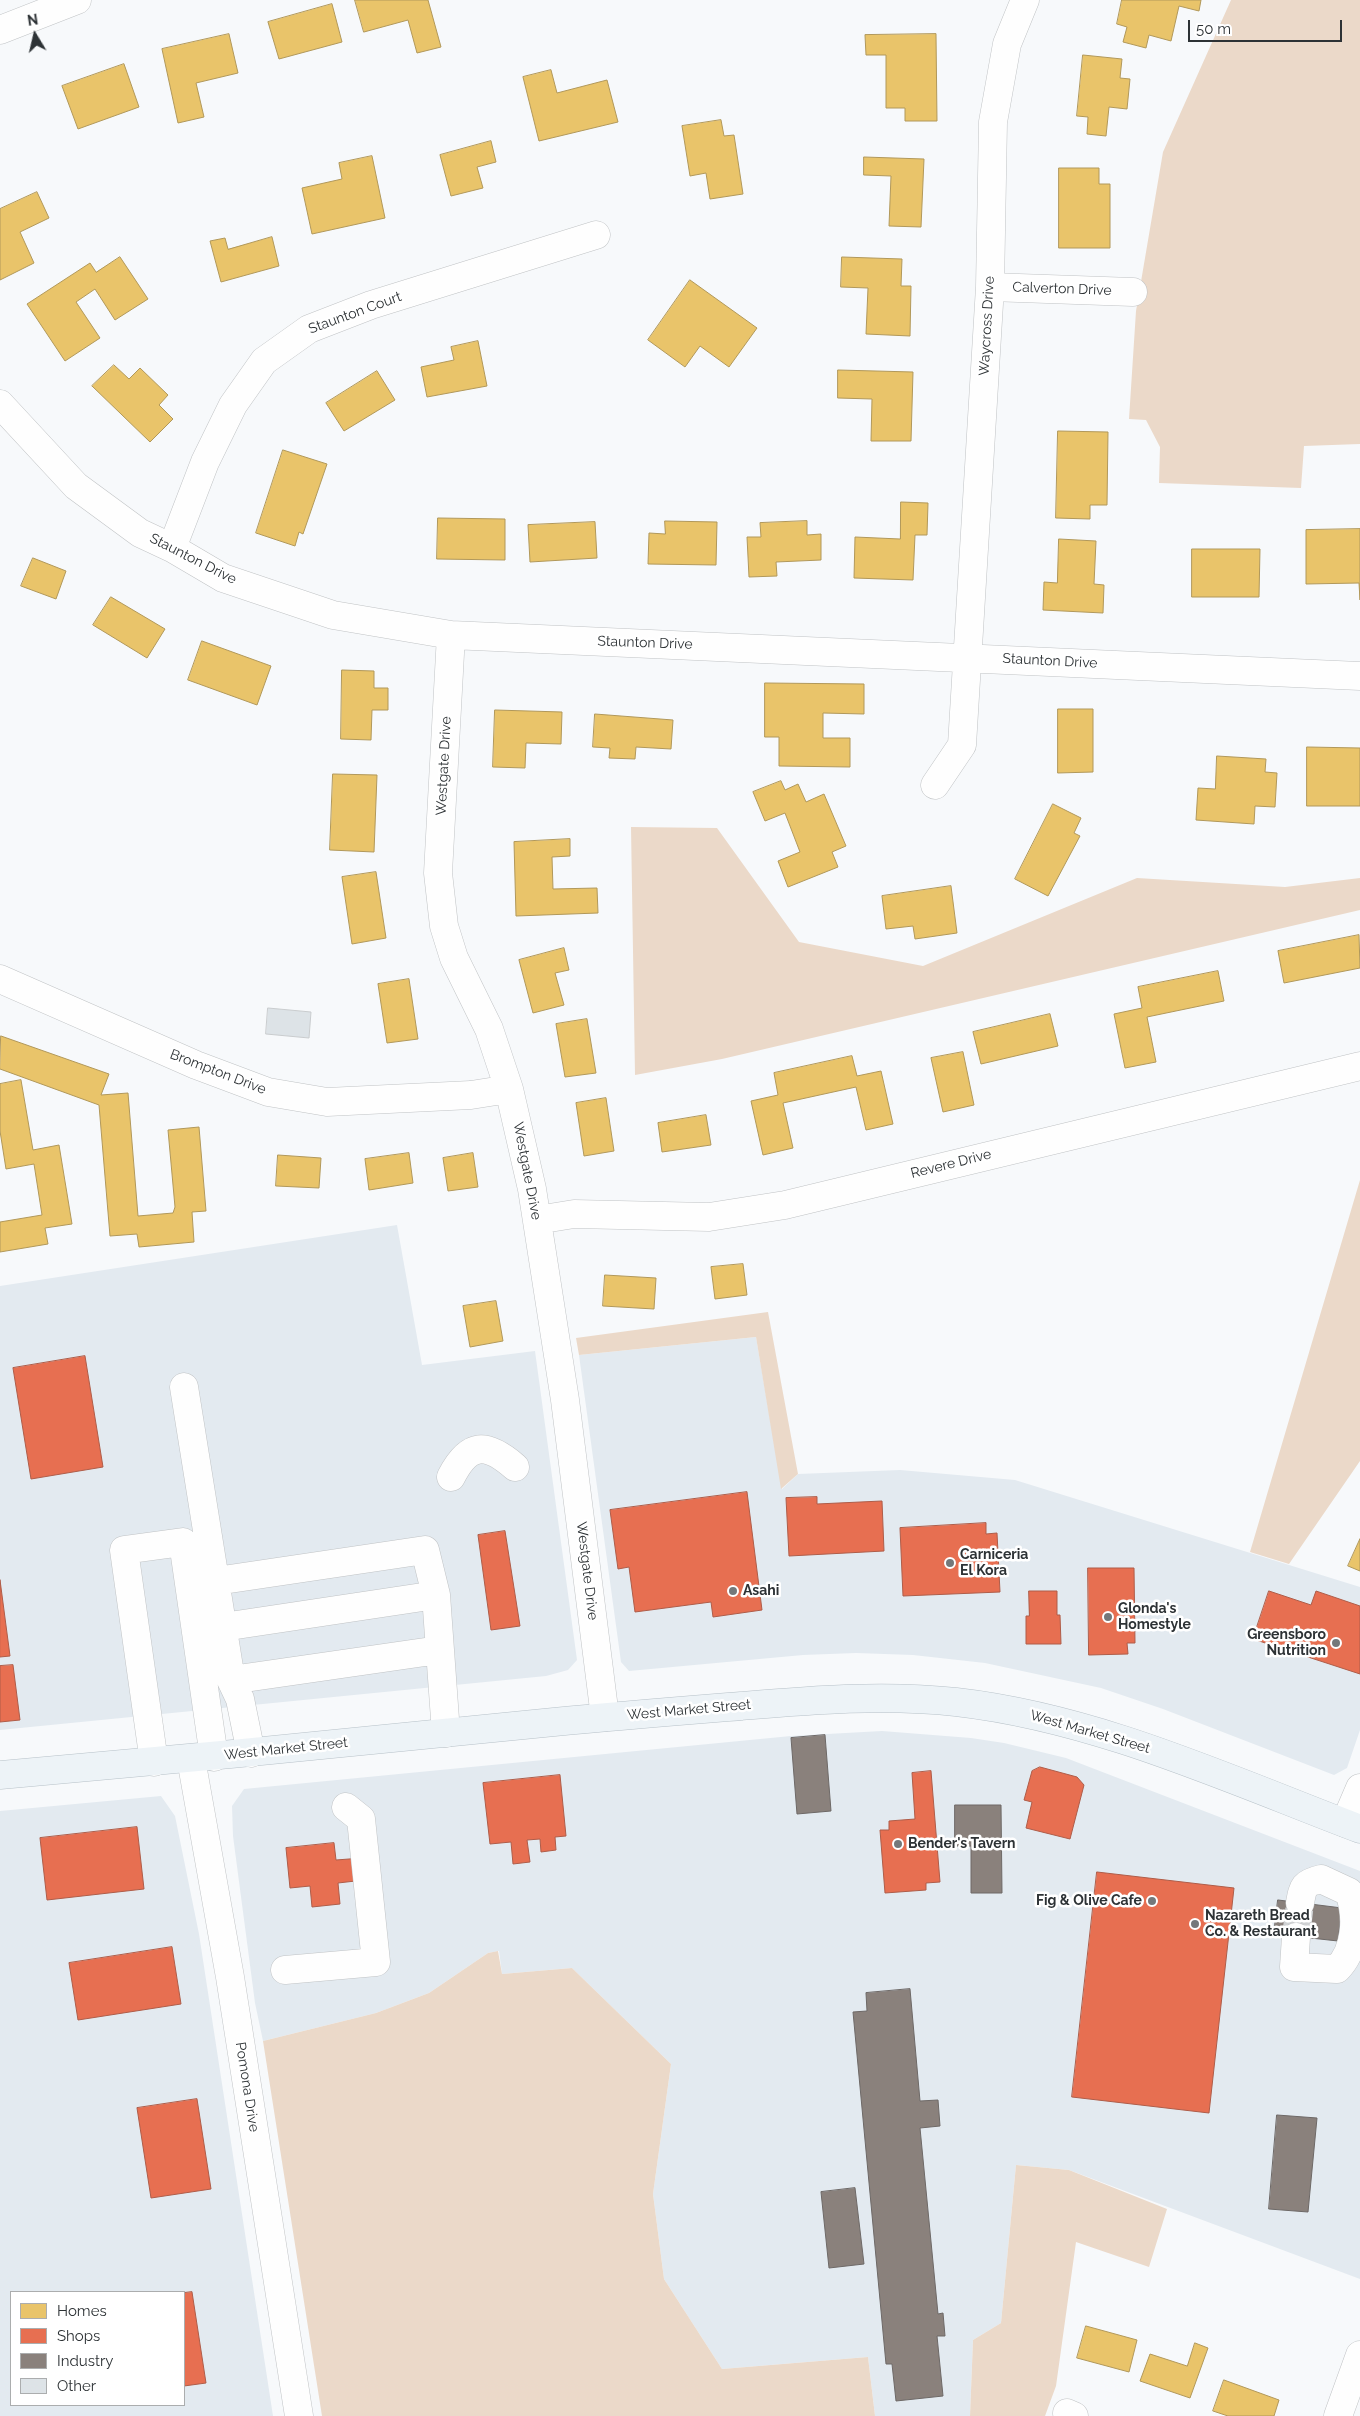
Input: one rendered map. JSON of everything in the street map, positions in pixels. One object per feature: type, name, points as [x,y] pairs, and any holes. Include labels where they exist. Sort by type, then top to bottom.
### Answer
[{"type":"main road","name":"West Market Street","points":[[0,1775],[202,1758],[605,1717],[834,1698],[884,1697],[957,1702],[1055,1719],[1100,1732],[1352,1826]]},
{"type":"street","points":[[0,30],[77,0]]},
{"type":"street","name":"Waycross Drive","points":[[935,785],[962,745],[969,657],[990,286],[993,122],[1008,44],[1025,0]]},
{"type":"street","name":"Staunton Court","points":[[172,548],[205,462],[234,405],[264,361],[309,329],[371,306],[596,235]]},
{"type":"street","name":"Calverton Drive","points":[[990,286],[1133,292]]},
{"type":"street","name":"Staunton Drive","points":[[0,404],[76,486],[140,532],[172,548],[223,578],[333,615],[451,635],[1360,676]]},
{"type":"street","name":"Westgate Drive","points":[[451,635],[438,873],[444,926],[454,958],[489,1029],[509,1089],[532,1189],[565,1400],[605,1717]]},
{"type":"street","name":"Brompton Drive","points":[[0,979],[196,1065],[268,1092],[327,1102],[472,1095],[509,1089]]},
{"type":"street","name":"Revere Drive","points":[[537,1220],[574,1214],[709,1217],[734,1215],[786,1205],[1360,1066]]},
{"type":"street","points":[[184,1387],[232,1680],[240,1699],[251,1753]]},
{"type":"street","points":[[451,1477],[459,1461],[468,1452],[477,1449],[488,1450],[501,1455],[515,1466]]},
{"type":"street","name":"Pomona Drive","points":[[154,1762],[124,1550],[183,1542],[202,1758],[230,1977],[299,2416]]},
{"type":"street","points":[[216,1581],[425,1550],[436,1594],[446,1733]]},
{"type":"street","points":[[223,1627],[436,1594]]},
{"type":"street","points":[[232,1680],[439,1650]]},
{"type":"street","points":[[1352,1826],[1360,1788]]},
{"type":"street","points":[[285,1970],[376,1962],[361,1819],[346,1808]]},
{"type":"street","points":[[1296,1937],[1294,1967],[1337,1969],[1349,1951],[1354,1930],[1355,1907],[1349,1892],[1321,1879],[1308,1882],[1302,1890],[1300,1903]]},
{"type":"street","points":[[1338,2416],[1360,2356]]},
{"type":"shaded area","points":[[1231,0],[1360,0],[1360,444],[1304,446],[1301,488],[1159,483],[1160,447],[1146,420],[1129,419],[1136,311],[1163,152]]},
{"type":"shaded area","points":[[631,827],[717,828],[799,942],[923,966],[1137,878],[1285,887],[1360,878],[1360,910],[722,1059],[635,1075]]},
{"type":"shaded area","points":[[1360,1180],[1360,1461],[1289,1564],[1250,1552]]},
{"type":"shaded area","points":[[397,1225],[422,1365],[535,1351],[577,1660],[568,1670],[546,1676],[0,1730],[0,1286]]},
{"type":"shaded area","points":[[768,1312],[798,1474],[781,1489],[756,1337],[579,1355],[576,1338]]},
{"type":"shaded area","points":[[756,1337],[782,1489],[798,1474],[900,1470],[1015,1480],[1360,1587],[1360,1730],[1347,1768],[1334,1775],[1163,1709],[1101,1688],[985,1663],[913,1655],[856,1653],[803,1655],[629,1671],[621,1662],[579,1355]]},
{"type":"shaded area","points":[[882,1731],[971,1738],[1004,1743],[1066,1758],[1360,1871],[1360,2279],[1069,2170],[1016,2165],[1001,2323],[973,2340],[970,2416],[875,2416],[868,2357],[722,2369],[664,2279],[653,2194],[671,2064],[572,1968],[502,1974],[499,1951],[488,1953],[429,1993],[376,2013],[263,2041],[255,2003],[233,1836],[232,1806],[244,1789],[791,1736]]},
{"type":"shaded area","points":[[161,1796],[175,1816],[199,1934],[273,2416],[0,2416],[0,1811]]},
{"type":"shaded area","points":[[498,1951],[502,1974],[572,1968],[671,2064],[653,2194],[664,2279],[722,2369],[868,2357],[875,2416],[322,2416],[263,2041],[376,2013],[429,1993],[488,1953]]},
{"type":"shaded area","points":[[1016,2165],[1069,2170],[1167,2209],[1149,2267],[1076,2242],[1056,2386],[1045,2416],[970,2416],[973,2340],[1001,2323]]},
{"type":"building: Homes","points":[[355,0],[428,0],[441,47],[417,53],[408,20],[364,32]]},
{"type":"building: Homes","points":[[1122,0],[1201,0],[1199,11],[1179,6],[1171,41],[1149,35],[1146,48],[1123,42],[1127,27],[1117,24]]},
{"type":"building: Homes","points":[[332,4],[342,42],[279,59],[268,22]]},
{"type":"building: Homes","points":[[229,34],[238,73],[196,83],[204,117],[178,123],[162,49]]},
{"type":"building: Homes","points":[[936,34],[937,121],[905,121],[905,108],[886,108],[886,55],[866,55],[865,35]]},
{"type":"building: Homes","points":[[1083,55],[1122,59],[1120,78],[1130,79],[1127,109],[1109,107],[1106,136],[1087,134],[1088,117],[1077,116]]},
{"type":"building: Homes","points":[[124,64],[139,107],[78,129],[62,86]]},
{"type":"building: Homes","points":[[551,70],[557,93],[607,80],[618,122],[539,141],[523,77]]},
{"type":"building: Homes","points":[[721,120],[724,136],[734,135],[743,194],[710,199],[706,173],[690,176],[682,126]]},
{"type":"building: Homes","points":[[491,141],[496,162],[477,167],[483,188],[451,196],[440,155]]},
{"type":"building: Homes","points":[[372,156],[385,218],[312,234],[302,188],[342,179],[339,163]]},
{"type":"building: Homes","points":[[864,157],[924,159],[921,227],[889,226],[891,176],[864,175]]},
{"type":"building: Homes","points":[[1059,168],[1099,168],[1099,184],[1110,184],[1110,248],[1059,248]]},
{"type":"building: Homes","points":[[37,192],[49,218],[20,232],[34,263],[0,280],[0,209]]},
{"type":"building: Homes","points":[[272,237],[279,266],[221,282],[210,241],[225,238],[228,249]]},
{"type":"building: Homes","points":[[120,257],[148,299],[115,320],[95,289],[76,302],[100,338],[65,361],[27,304],[90,263],[96,272]]},
{"type":"building: Homes","points":[[842,257],[902,259],[901,286],[911,286],[910,336],[866,334],[868,288],[841,287]]},
{"type":"building: Homes","points":[[690,280],[757,328],[729,367],[700,346],[685,367],[648,340]]},
{"type":"building: Homes","points":[[478,341],[487,386],[427,397],[421,367],[454,360],[451,347]]},
{"type":"building: Homes","points":[[114,365],[129,379],[140,368],[168,395],[159,405],[173,419],[150,442],[92,386]]},
{"type":"building: Homes","points":[[838,370],[913,372],[911,441],[871,441],[872,399],[838,398]]},
{"type":"building: Homes","points":[[377,371],[395,400],[344,431],[326,403]]},
{"type":"building: Homes","points":[[1058,431],[1108,432],[1107,505],[1090,505],[1090,519],[1056,518]]},
{"type":"building: Homes","points":[[283,450],[327,464],[303,534],[299,532],[295,546],[256,533]]},
{"type":"building: Homes","points":[[901,502],[928,503],[927,535],[915,535],[913,580],[854,578],[855,537],[900,539]]},
{"type":"building: Homes","points":[[438,518],[505,519],[505,560],[437,559]]},
{"type":"building: Homes","points":[[665,521],[717,522],[716,565],[648,564],[649,533],[665,534]]},
{"type":"building: Homes","points":[[807,521],[807,535],[821,534],[821,560],[776,562],[777,576],[749,577],[747,537],[761,537],[760,523]]},
{"type":"building: Homes","points":[[595,522],[597,558],[530,562],[528,525]]},
{"type":"building: Homes","points":[[1360,529],[1360,600],[1359,583],[1306,584],[1306,530]]},
{"type":"building: Homes","points":[[1059,539],[1096,541],[1094,584],[1104,585],[1103,613],[1043,610],[1044,582],[1057,583]]},
{"type":"building: Homes","points":[[1192,549],[1260,549],[1259,597],[1192,597]]},
{"type":"building: Homes","points":[[33,558],[66,571],[56,599],[21,586]]},
{"type":"building: Homes","points":[[111,597],[165,629],[147,658],[93,625]]},
{"type":"building: Homes","points":[[202,641],[271,666],[257,705],[188,680]]},
{"type":"building: Homes","points":[[342,670],[374,671],[374,688],[388,688],[388,710],[372,710],[371,740],[341,739]]},
{"type":"building: Homes","points":[[765,683],[864,684],[864,714],[823,713],[823,738],[850,738],[850,767],[779,766],[779,737],[765,737]]},
{"type":"building: Homes","points":[[1058,709],[1093,709],[1093,772],[1058,773]]},
{"type":"building: Homes","points":[[495,710],[562,712],[561,744],[526,743],[525,768],[493,767]]},
{"type":"building: Homes","points":[[595,714],[673,720],[671,749],[636,747],[635,759],[609,758],[610,748],[593,747]]},
{"type":"building: Homes","points":[[1307,747],[1360,748],[1360,806],[1307,806]]},
{"type":"building: Homes","points":[[1217,756],[1266,759],[1265,772],[1277,773],[1275,807],[1255,806],[1254,824],[1196,820],[1198,788],[1215,789]]},
{"type":"building: Homes","points":[[333,774],[377,775],[374,852],[330,850]]},
{"type":"building: Homes","points":[[781,781],[785,790],[798,784],[806,802],[824,794],[846,846],[832,852],[838,867],[788,887],[778,861],[800,852],[785,813],[765,821],[753,792]]},
{"type":"building: Homes","points":[[1053,804],[1081,818],[1074,833],[1080,836],[1048,896],[1015,879]]},
{"type":"building: Homes","points":[[570,839],[570,856],[552,857],[553,889],[597,888],[598,913],[516,916],[514,842]]},
{"type":"building: Homes","points":[[376,872],[386,938],[352,944],[342,877]]},
{"type":"building: Homes","points":[[951,886],[957,933],[915,939],[913,926],[886,929],[882,896]]},
{"type":"building: Homes","points":[[1359,935],[1360,968],[1284,983],[1278,951]]},
{"type":"building: Homes","points":[[564,948],[569,970],[555,973],[564,1005],[533,1013],[519,960]]},
{"type":"building: Homes","points":[[1218,971],[1224,1001],[1147,1017],[1156,1062],[1125,1068],[1114,1014],[1142,1008],[1138,987]]},
{"type":"building: Homes","points":[[409,979],[418,1039],[387,1043],[378,984]]},
{"type":"building: Homes","points":[[1050,1014],[1058,1046],[981,1064],[973,1032]]},
{"type":"building: Homes","points":[[587,1019],[596,1073],[565,1077],[556,1024]]},
{"type":"building: Homes","points":[[1,1036],[109,1074],[101,1095],[128,1093],[138,1216],[173,1213],[175,1207],[168,1130],[199,1127],[206,1211],[192,1212],[194,1242],[139,1247],[137,1234],[110,1236],[99,1105],[0,1069]]},
{"type":"building: Homes","points":[[963,1052],[974,1105],[943,1112],[931,1058]]},
{"type":"building: Homes","points":[[852,1056],[857,1076],[881,1071],[893,1124],[866,1130],[856,1087],[783,1103],[793,1148],[763,1155],[751,1101],[778,1095],[774,1073]]},
{"type":"building: Homes","points":[[21,1080],[33,1150],[59,1145],[72,1224],[45,1228],[48,1244],[0,1252],[0,1222],[42,1215],[34,1164],[6,1169],[0,1131],[0,1084]]},
{"type":"building: Homes","points":[[606,1098],[614,1151],[584,1156],[576,1103]]},
{"type":"building: Homes","points":[[706,1115],[711,1145],[662,1152],[658,1123]]},
{"type":"building: Homes","points":[[409,1153],[413,1183],[369,1190],[365,1159]]},
{"type":"building: Homes","points":[[473,1153],[478,1187],[448,1191],[443,1158]]},
{"type":"building: Homes","points":[[278,1155],[321,1158],[319,1188],[276,1186]]},
{"type":"building: Homes","points":[[743,1264],[747,1295],[715,1299],[711,1267]]},
{"type":"building: Homes","points":[[605,1275],[656,1278],[654,1309],[603,1306]]},
{"type":"building: Homes","points":[[496,1301],[503,1341],[470,1347],[463,1306]]},
{"type":"building: Homes","points":[[1360,1539],[1360,1571],[1348,1566]]},
{"type":"building: Homes","points":[[1086,2326],[1137,2340],[1129,2372],[1077,2358]]},
{"type":"building: Homes","points":[[1195,2343],[1208,2348],[1190,2398],[1140,2381],[1150,2354],[1187,2366]]},
{"type":"building: Homes","points":[[1224,2380],[1279,2400],[1274,2416],[1228,2416],[1213,2411]]},
{"type":"building: Shops","points":[[85,1356],[103,1467],[31,1479],[13,1368]]},
{"type":"building: Shops","points":[[747,1492],[762,1610],[713,1617],[711,1602],[635,1612],[629,1567],[618,1569],[610,1510]]},
{"type":"building: Shops","points":[[817,1497],[817,1504],[882,1501],[884,1551],[789,1556],[786,1498]]},
{"type":"building: Shops","points":[[986,1523],[986,1534],[997,1533],[1000,1592],[903,1596],[900,1528]]},
{"type":"building: Shops","points":[[505,1531],[520,1626],[491,1630],[478,1535]]},
{"type":"building: Shops","points":[[1088,1568],[1134,1568],[1135,1643],[1127,1643],[1128,1654],[1089,1655]]},
{"type":"building: Shops","points":[[0,1580],[10,1656],[0,1657]]},
{"type":"building: Shops","points":[[1029,1591],[1057,1591],[1057,1615],[1060,1615],[1061,1644],[1026,1644],[1026,1616],[1029,1616]]},
{"type":"building: Shops","points":[[1269,1591],[1311,1605],[1316,1591],[1360,1606],[1360,1674],[1253,1639]]},
{"type":"building: Shops","points":[[13,1665],[20,1720],[0,1722],[0,1666]]},
{"type":"building: Shops","points":[[1040,1767],[1077,1777],[1084,1785],[1070,1839],[1026,1828],[1032,1802],[1024,1800],[1032,1771]]},
{"type":"building: Shops","points":[[931,1771],[940,1882],[926,1883],[926,1890],[885,1893],[880,1830],[889,1830],[889,1821],[915,1819],[912,1773]]},
{"type":"building: Shops","points":[[560,1775],[566,1836],[555,1837],[556,1850],[541,1852],[540,1839],[527,1840],[530,1862],[513,1864],[511,1842],[490,1844],[483,1783]]},
{"type":"building: Shops","points":[[137,1827],[144,1889],[47,1900],[40,1838]]},
{"type":"building: Shops","points":[[334,1843],[336,1860],[362,1858],[364,1880],[338,1883],[340,1904],[312,1907],[310,1886],[290,1888],[286,1848]]},
{"type":"building: Shops","points":[[1097,1872],[1234,1888],[1209,2113],[1072,2097]]},
{"type":"building: Shops","points":[[172,1947],[181,2004],[78,2020],[69,1963]]},
{"type":"building: Shops","points":[[197,2099],[211,2189],[151,2198],[137,2108]]},
{"type":"building: Shops","points":[[192,2292],[206,2383],[185,2386],[185,2293]]},
{"type":"building: Industry","points":[[825,1735],[831,1811],[797,1814],[791,1738]]},
{"type":"building: Industry","points":[[955,1805],[1001,1805],[1002,1893],[971,1893],[971,1846],[955,1846]]},
{"type":"building: Industry","points":[[1278,1900],[1342,1908],[1338,1941],[1274,1934]]},
{"type":"building: Industry","points":[[910,1989],[920,2101],[938,2100],[940,2126],[920,2128],[938,2314],[943,2313],[945,2336],[937,2336],[943,2396],[896,2401],[892,2364],[886,2364],[853,2012],[867,2011],[866,1993]]},
{"type":"building: Industry","points":[[1277,2115],[1317,2118],[1308,2212],[1269,2209]]},
{"type":"building: Industry","points":[[855,2188],[864,2264],[829,2268],[821,2192]]},
{"type":"building: Other","points":[[268,1008],[311,1012],[309,1038],[266,1034]]},
{"type":"tunnel","points":[[1296,1937],[1300,1903]]},
{"type":"place","name":"Carniceria El Kora","points":[[950,1563]]},
{"type":"place","name":"Asahi","points":[[733,1591]]},
{"type":"place","name":"Glonda's Homestyle","points":[[1108,1617]]},
{"type":"place","name":"Greensboro Nutrition","points":[[1336,1643]]},
{"type":"place","name":"Bender's Tavern","points":[[898,1844]]},
{"type":"place","name":"Fig & Olive Cafe","points":[[1152,1901]]},
{"type":"place","name":"Nazareth Bread Co. & Restaurant","points":[[1195,1924]]}]
